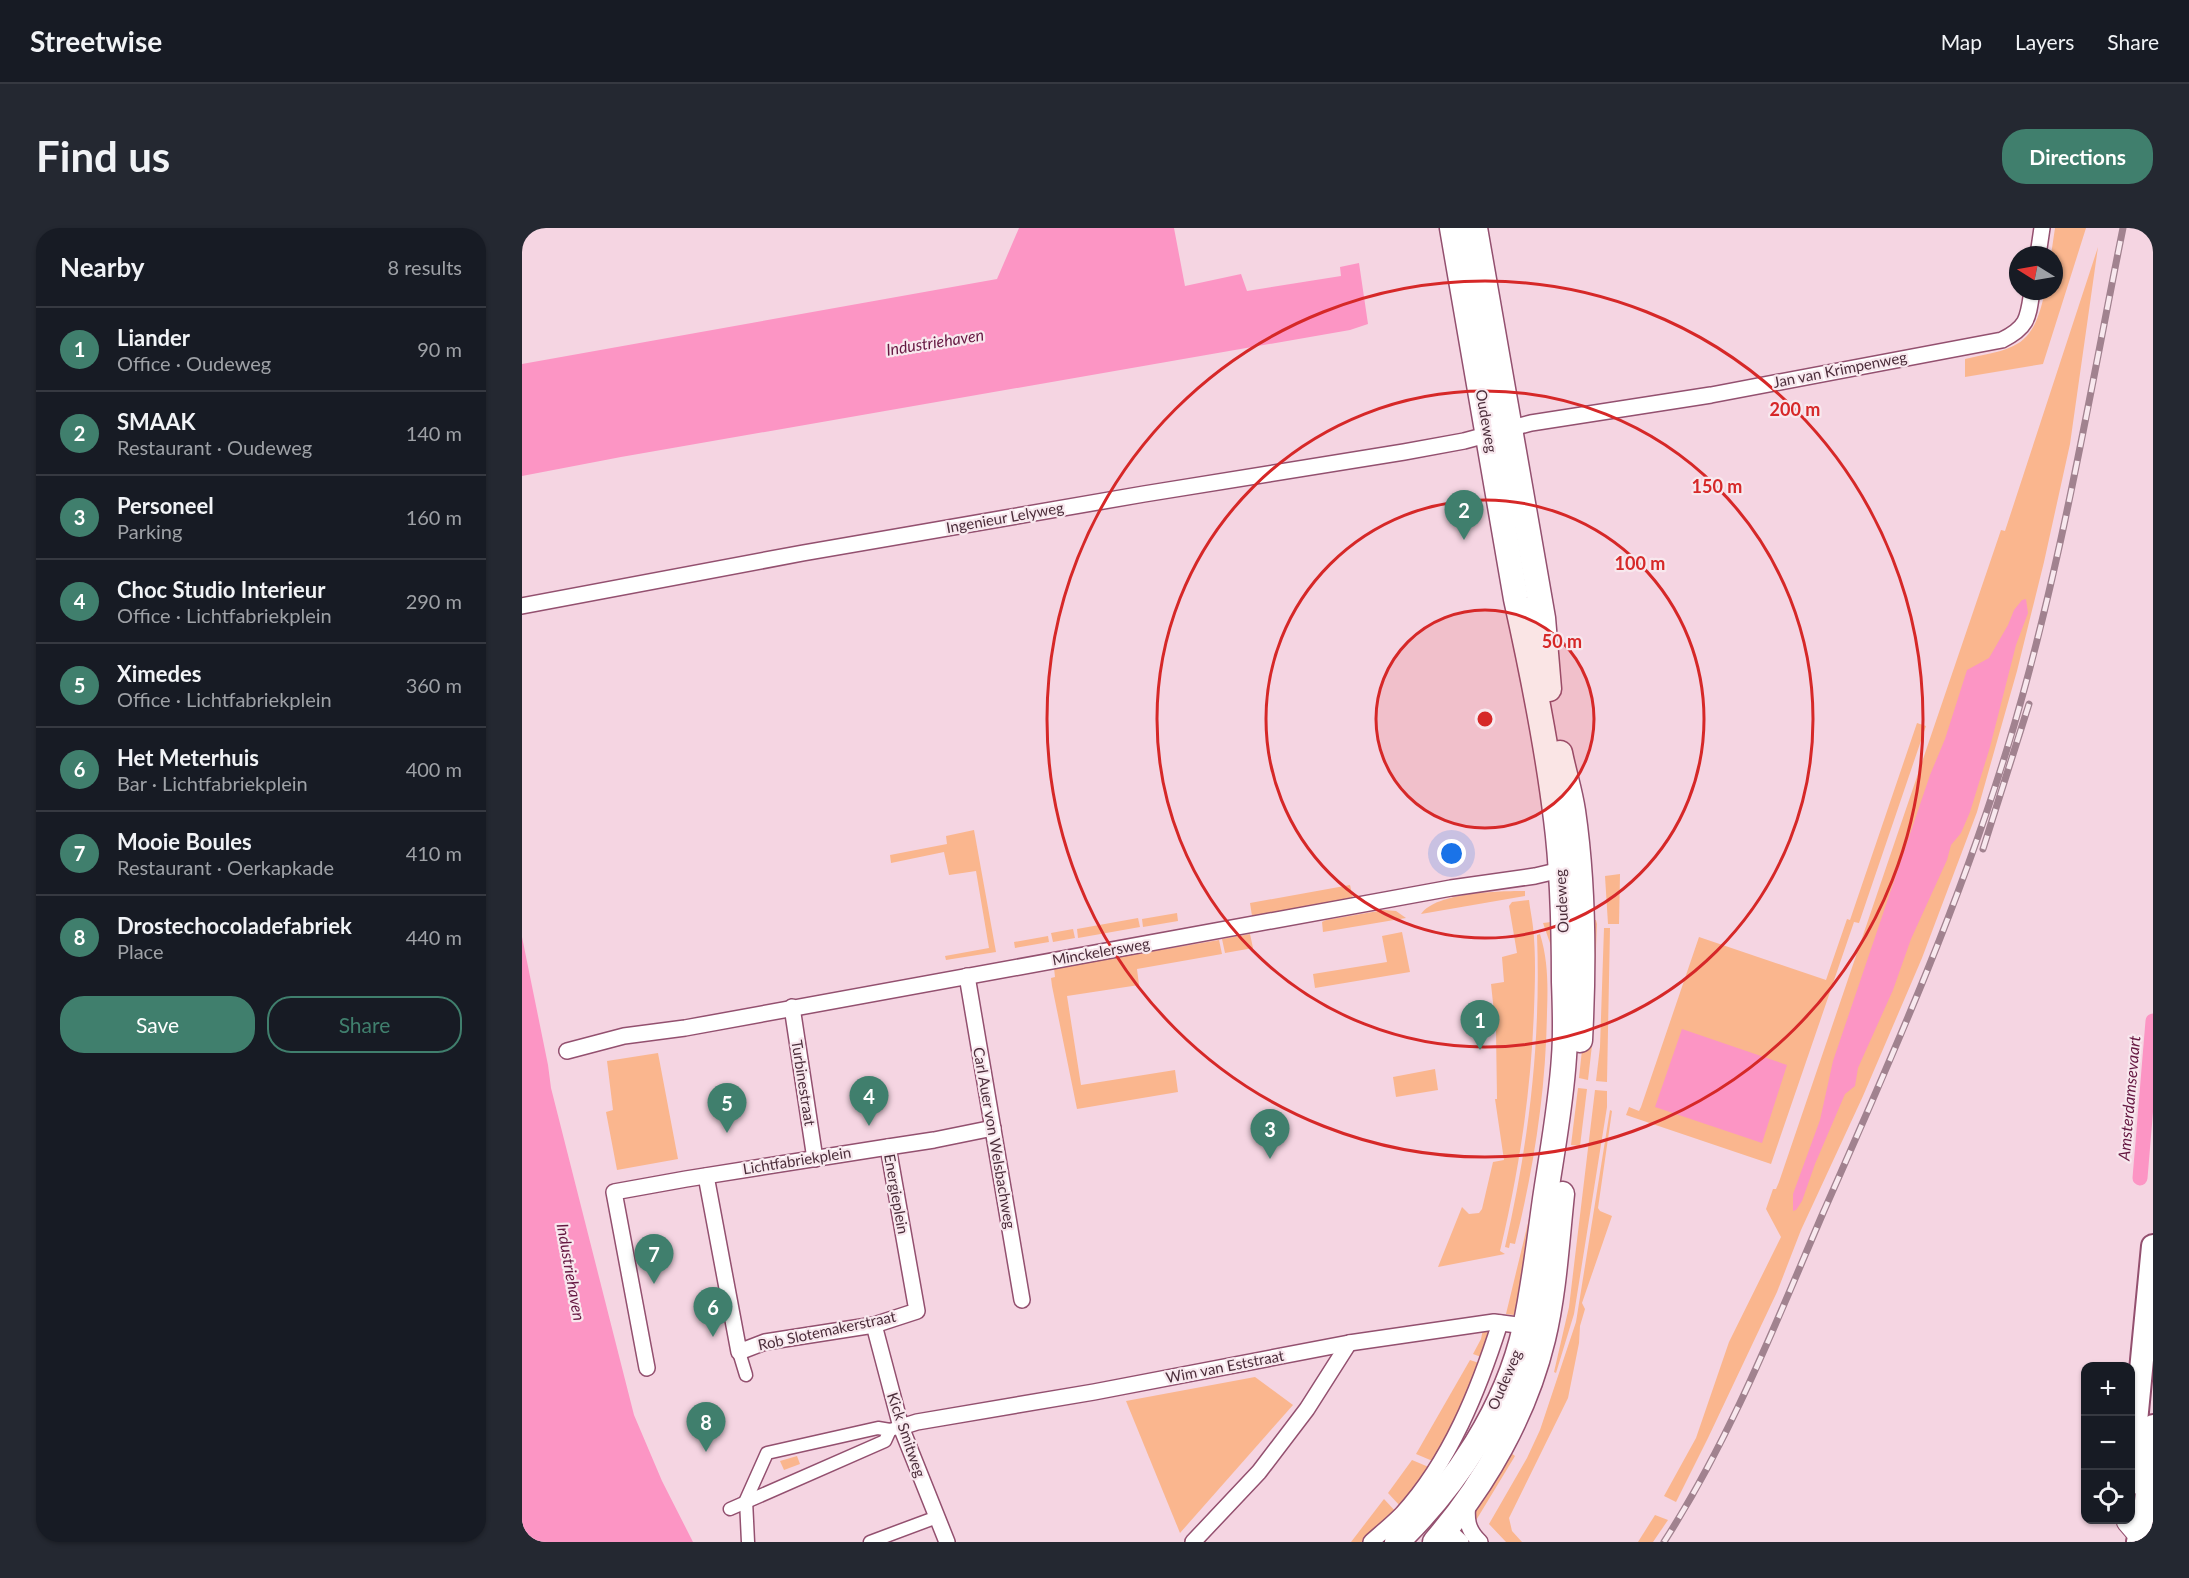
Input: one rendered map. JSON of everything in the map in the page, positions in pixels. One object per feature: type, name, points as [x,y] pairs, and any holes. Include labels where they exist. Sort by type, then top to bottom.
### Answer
[{"type":"main road","name":"Oudeweg","points":[[1452,228],[1499,432]]},
{"type":"main road","name":"Oudeweg","points":[[1447,1538],[1500,1449],[1530,1382],[1544,1338],[1578,1065],[1582,993],[1582,925],[1556,818],[1540,717],[1499,432],[1474,228]]},
{"type":"main road","name":"Oudeweg","points":[[1397,1542],[1431,1507],[1466,1459],[1506,1385],[1525,1326],[1562,1084],[1564,939],[1569,868]]},
{"type":"main road","points":[[2131,1470],[2153,1246]]},
{"type":"main road","points":[[2138,1528],[2153,1426]]},
{"type":"main road","points":[[1447,1538],[1440,1516],[1466,1477],[1466,1459]]},
{"type":"street","points":[[2039,246],[2042,228]]},
{"type":"street","name":"Jan van Krimpenweg","points":[[1499,432],[1538,422],[1711,395],[2002,340],[2017,333],[2028,320],[2031,300]]},
{"type":"street","name":"Ingenieur Lelyweg","points":[[522,606],[815,551],[1404,452],[1499,432]]},
{"type":"street","name":"Minckelersweg","points":[[567,1051],[624,1036],[685,1028],[1569,868]]},
{"type":"street","name":"Carl Auer von Welsbachweg","points":[[968,976],[1022,1300]]},
{"type":"street","name":"Turbinestraat","points":[[792,1007],[814,1159]]},
{"type":"street","name":"Energieplein","points":[[917,1311],[888,1147],[993,1128]]},
{"type":"street","name":"Lichtfabriekplein","points":[[647,1368],[614,1192],[888,1147]]},
{"type":"street","points":[[706,1176],[739,1352],[746,1375]]},
{"type":"street","name":"Rob Slotemakerstraat","points":[[739,1352],[765,1342],[874,1325],[917,1311]]},
{"type":"street","points":[[1525,1326],[1538,1323],[1548,1315]]},
{"type":"street","name":"Wim van Eststraat","points":[[895,1429],[917,1422],[1094,1392],[1349,1343],[1482,1324],[1500,1323],[1525,1326]]},
{"type":"street","name":"Oudeweg","points":[[1371,1542],[1403,1513],[1431,1476],[1453,1439],[1487,1362],[1500,1323]]},
{"type":"street","name":"Kick Smitweg","points":[[874,1325],[895,1429],[947,1542]]},
{"type":"street","points":[[1193,1542],[1259,1472],[1306,1409],[1349,1343]]},
{"type":"street","points":[[748,1542],[746,1500],[767,1453],[878,1428],[895,1429]]},
{"type":"street","points":[[729,1509],[885,1441],[895,1429]]},
{"type":"street","points":[[1468,1500],[1466,1518],[1471,1533],[1480,1542]]},
{"type":"street","points":[[870,1542],[936,1517]]},
{"type":"shaded area","points":[[2055,228],[2086,228],[2043,364],[1965,377],[1965,359],[1998,352],[2020,342],[2035,324],[2043,300],[2063,300],[2063,246],[2052,246]]},
{"type":"shaded area","points":[[2098,247],[2070,444],[2017,671],[1977,812],[1922,958],[1863,1096],[1801,1230],[1777,1292],[1676,1502],[1664,1496],[1696,1438],[1729,1342],[1781,1237],[1766,1209],[1773,1189],[1776,1189],[1779,1182],[2001,530],[2005,531]]},
{"type":"shaded area","points":[[1917,723],[1926,726],[1859,923],[1854,922],[1771,1164],[1626,1115],[1629,1107],[1639,1111],[1641,1107],[1699,937],[1826,980],[1847,919],[1850,920]]},
{"type":"shaded area","points":[[974,830],[996,952],[946,960],[945,956],[989,948],[976,871],[949,875],[944,852],[891,863],[890,855],[947,844],[946,836]]},
{"type":"shaded area","points":[[1620,874],[1619,924],[1608,924],[1605,876]]},
{"type":"shaded area","points":[[1350,885],[1353,898],[1348,901],[1252,916],[1250,903]]},
{"type":"shaded area","points":[[1525,891],[1525,896],[1421,914],[1440,901],[1454,897],[1485,892]]},
{"type":"shaded area","points":[[1529,900],[1535,958],[1530,1071],[1513,1191],[1500,1251],[1505,1254],[1438,1267],[1462,1207],[1469,1214],[1479,1213],[1482,1209],[1493,1162],[1504,1160],[1495,1099],[1497,1099],[1496,1031],[1491,984],[1504,982],[1502,957],[1517,953],[1509,906],[1512,902]]},
{"type":"shaded area","points":[[1384,910],[1396,911],[1406,918],[1323,932],[1322,922],[1326,920]]},
{"type":"shaded area","points":[[1177,913],[1178,921],[1143,927],[1142,919]]},
{"type":"shaded area","points":[[1138,918],[1140,927],[1078,938],[1077,929]]},
{"type":"shaded area","points":[[1585,920],[1596,920],[1597,924],[1592,1045],[1588,1080],[1579,1078],[1586,1012]]},
{"type":"shaded area","points":[[1559,921],[1562,1010],[1555,1096],[1545,1170],[1514,1315],[1506,1314],[1534,1198],[1550,1097],[1555,1040],[1555,971],[1551,946],[1543,923]]},
{"type":"shaded area","points":[[1604,928],[1610,928],[1607,1082],[1596,1081],[1600,1047]]},
{"type":"shaded area","points":[[1073,929],[1075,938],[1053,942],[1051,933]]},
{"type":"shaded area","points":[[1402,932],[1410,972],[1315,988],[1313,974],[1387,962],[1382,936]]},
{"type":"shaded area","points":[[1250,934],[1253,948],[1225,953],[1222,939]]},
{"type":"shaded area","points":[[1540,934],[1546,963],[1547,992],[1544,1070],[1533,1158],[1522,1215],[1515,1244],[1510,1243],[1509,1248],[1505,1247],[1521,1169],[1532,1092],[1537,1014],[1537,935]]},
{"type":"shaded area","points":[[1048,936],[1049,942],[1015,948],[1014,942]]},
{"type":"shaded area","points":[[1219,940],[1222,954],[1137,969],[1139,985],[1067,996],[1081,1085],[1175,1070],[1178,1092],[1077,1109],[1052,986],[1051,978],[1055,977],[1054,968]]},
{"type":"shaded area","points":[[658,1053],[678,1159],[617,1170],[606,1112],[613,1110],[607,1061]]},
{"type":"shaded area","points":[[1435,1069],[1438,1090],[1396,1097],[1393,1077]]},
{"type":"shaded area","points":[[1578,1088],[1587,1089],[1580,1146],[1571,1145]]},
{"type":"shaded area","points":[[1595,1090],[1607,1091],[1607,1107],[1574,1314],[1556,1373],[1554,1372],[1569,1307]]},
{"type":"shaded area","points":[[1610,1110],[1612,1111],[1598,1208],[1612,1216],[1582,1303],[1585,1309],[1568,1398],[1509,1518],[1512,1531],[1522,1542],[1506,1542],[1489,1524],[1527,1458],[1540,1430],[1576,1322]]},
{"type":"shaded area","points":[[1483,1329],[1490,1330],[1484,1358],[1473,1354],[1481,1339]]},
{"type":"shaded area","points":[[1470,1360],[1482,1364],[1435,1462],[1416,1454]]},
{"type":"shaded area","points":[[1255,1377],[1293,1405],[1180,1533],[1126,1401]]},
{"type":"shaded area","points":[[1511,1453],[1515,1456],[1475,1522],[1473,1513]]},
{"type":"shaded area","points":[[797,1456],[800,1464],[784,1470],[780,1461]]},
{"type":"shaded area","points":[[1412,1460],[1431,1468],[1401,1507],[1388,1493]]},
{"type":"shaded area","points":[[1384,1499],[1396,1512],[1365,1542],[1351,1542]]},
{"type":"shaded area","points":[[1655,1515],[1668,1520],[1653,1542],[1638,1542]]},
{"type":"water","name":"Industriehaven","points":[[1019,228],[1174,228],[1185,286],[1241,274],[1247,291],[1341,276],[1340,267],[1359,263],[1368,324],[1350,330],[522,476],[522,364],[997,279]]},
{"type":"water","points":[[2026,599],[2028,613],[2016,645],[1990,747],[1970,812],[1961,833],[1951,845],[1947,860],[1911,939],[1893,990],[1858,1068],[1855,1086],[1845,1094],[1802,1201],[1793,1211],[1793,1194],[1820,1120],[1833,1061],[1967,670],[1989,658],[2014,610],[2022,600]]},
{"type":"water","name":"Industriehaven","points":[[522,937],[551,1088],[634,1415],[662,1481],[693,1542],[522,1542]]},
{"type":"water","points":[[1682,1029],[1787,1065],[1762,1143],[1655,1107]]},
{"type":"waterway","name":"Amsterdamsevaart","points":[[2140,1178],[2153,1021]]},
{"type":"railway","points":[[1664,1542],[1710,1463],[1769,1339],[1922,984],[1988,809],[2042,620],[2085,424],[2123,228]]},
{"type":"railway","points":[[1983,849],[2029,704]]},
{"type":"place","name":"SMAAK","points":[[1464,540]]},
{"type":"place","name":"Liander","points":[[1480,1050]]},
{"type":"place","name":"Choc Studio Interieur","points":[[869,1126]]},
{"type":"place","name":"Ximedes","points":[[727,1133]]},
{"type":"place","name":"Personeel","points":[[1270,1159]]},
{"type":"place","name":"Mooie Boules","points":[[654,1284]]},
{"type":"place","name":"Het Meterhuis","points":[[713,1337]]},
{"type":"place","name":"Drostechocoladefabriek","points":[[706,1452]]}]
